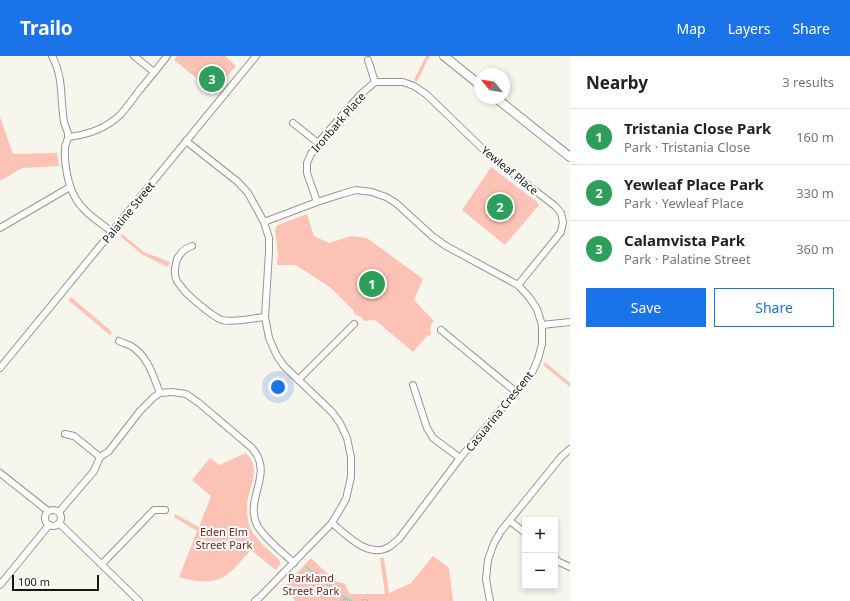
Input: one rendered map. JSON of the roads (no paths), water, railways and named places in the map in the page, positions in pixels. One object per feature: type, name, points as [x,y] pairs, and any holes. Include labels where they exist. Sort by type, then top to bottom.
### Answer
[{"type":"main road","points":[[444,56],[474,80]]},
{"type":"main road","points":[[504,104],[570,157]]},
{"type":"street","points":[[52,56],[57,64],[61,81],[64,122],[68,136],[65,148],[65,163],[70,187],[82,208],[112,232]]},
{"type":"street","points":[[134,56],[154,72]]},
{"type":"street","points":[[68,136],[81,135],[95,131],[122,113],[167,56]]},
{"type":"street","name":"Palatine Street","points":[[0,368],[256,56]]},
{"type":"street","points":[[368,60],[375,82]]},
{"type":"street","name":"Yewleaf Place","points":[[375,82],[403,82],[414,86],[427,95],[489,155],[555,206],[561,214],[563,222],[560,232],[518,285]]},
{"type":"street","name":"Ironbark Place","points":[[317,202],[307,173],[311,154],[318,143],[360,95],[375,82]]},
{"type":"street","points":[[293,123],[318,143]]},
{"type":"street","points":[[186,141],[238,182],[248,193],[264,222],[269,238],[270,252],[265,317],[269,338],[284,366],[332,412],[340,423],[347,438],[351,457],[351,477],[346,499],[332,523],[255,601]]},
{"type":"street","points":[[0,228],[70,187]]},
{"type":"street","name":"Casuarina Crescent","points":[[264,222],[317,202],[356,190],[386,196],[396,203],[432,236],[446,246],[518,285],[537,309],[542,325],[542,344],[532,373],[460,458],[399,539],[389,547],[381,550],[371,550],[361,547],[332,523]]},
{"type":"street","points":[[192,246],[185,248],[175,266],[174,274],[179,285],[186,292],[221,320],[229,321],[265,317]]},
{"type":"street","points":[[542,325],[570,322]]},
{"type":"street","points":[[298,380],[354,324]]},
{"type":"street","points":[[441,330],[516,392]]},
{"type":"street","points":[[119,341],[131,346],[144,357],[148,363],[160,393]]},
{"type":"street","points":[[413,385],[427,428],[433,438],[460,458]]},
{"type":"street","points":[[59,512],[94,471],[100,457],[109,451],[140,411],[154,397],[160,393],[172,392],[186,394],[199,403],[256,453],[261,464],[254,504],[256,524],[261,532],[294,563]]},
{"type":"street","points":[[65,434],[74,436],[100,457]]},
{"type":"street","points":[[490,601],[486,579],[488,560],[494,543],[561,457],[570,449]]},
{"type":"street","points":[[0,473],[48,511]]},
{"type":"street","points":[[54,509],[59,512],[62,518],[56,526],[48,525],[45,515],[48,511],[54,509]]},
{"type":"street","points":[[102,564],[154,510],[165,510]]},
{"type":"street","points":[[510,521],[522,531]]},
{"type":"street","points":[[59,523],[139,601]]},
{"type":"street","points":[[0,585],[48,525]]},
{"type":"street","points":[[558,561],[570,567]]},
{"type":"waterway","points":[[306,567],[342,596],[352,601]]},
{"type":"place","name":"Calamvista Park","points":[[212,79]]},
{"type":"place","name":"Yewleaf Place Park","points":[[500,207]]},
{"type":"place","name":"Tristania Close Park","points":[[372,284]]},
{"type":"park label","name":"Eden Elm Street Park","points":[[224,537]]},
{"type":"park label","name":"Parkland Street Park","points":[[311,583]]}]
